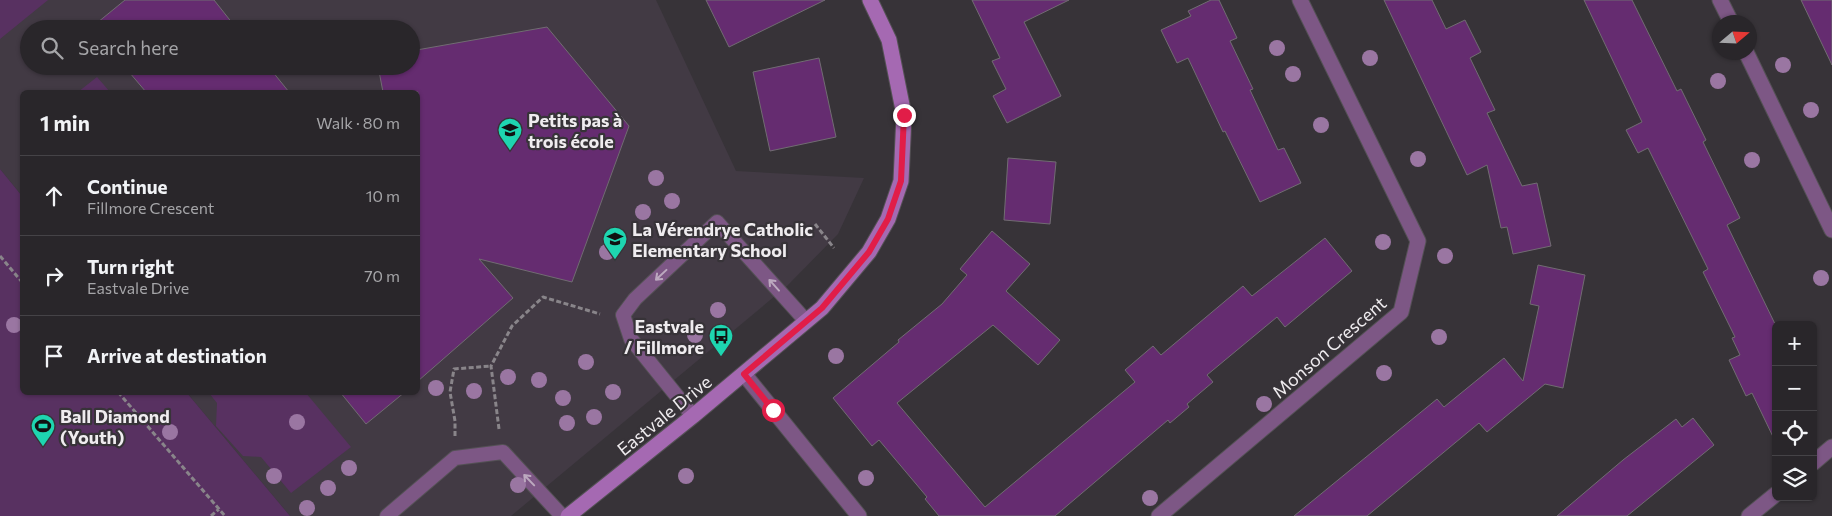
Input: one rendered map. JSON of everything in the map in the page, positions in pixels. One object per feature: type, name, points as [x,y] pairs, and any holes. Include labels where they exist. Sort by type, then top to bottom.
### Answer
[{"type":"street","name":"Eastvale Drive","points":[[568,516],[693,416],[822,308],[869,252],[888,219],[901,181],[904,115],[889,40],[870,0]]},
{"type":"street","name":"Monson Crescent","points":[[1160,516],[1401,312],[1418,241],[1300,0]]},
{"type":"street","points":[[1720,0],[1728,15]]},
{"type":"street","points":[[1750,60],[1832,230]]},
{"type":"street","points":[[744,374],[859,516]]},
{"type":"street","points":[[1817,460],[1832,447]]},
{"type":"street","points":[[1749,516],[1772,497]]},
{"type":"lane","points":[[693,416],[631,339],[624,315],[635,299],[717,222],[806,321]]},
{"type":"lane","points":[[387,516],[455,458],[502,452],[562,516]]},
{"type":"path","points":[[815,224],[834,248]]},
{"type":"path","points":[[0,256],[20,280]]},
{"type":"path","points":[[502,452],[491,366],[512,326],[543,297],[602,315],[624,315]]},
{"type":"path","points":[[455,458],[455,421],[450,392],[454,369],[491,366]]},
{"type":"path","points":[[121,395],[225,516]]},
{"type":"path","points":[[211,516],[219,509]]},
{"type":"shaded area","name":"La Vérendrye Catholic Elementary School","points":[[0,0],[656,0],[736,171],[864,178],[838,234],[787,286],[511,516],[290,516],[189,395],[420,395],[420,90],[20,90],[20,194],[0,169]]},
{"type":"shaded area","points":[[0,0],[48,0],[23,20],[20,20],[20,23],[0,39]]},
{"type":"shaded area","points":[[97,77],[108,90],[81,90]]},
{"type":"shaded area","points":[[0,169],[20,194],[20,395],[189,395],[290,516],[0,516]]},
{"type":"shaded area","points":[[211,395],[308,395],[351,447],[291,493],[261,457],[243,456],[216,426],[217,403]]},
{"type":"building","points":[[125,0],[214,0],[230,20],[101,20]]},
{"type":"building","points":[[706,0],[825,0],[729,47]]},
{"type":"building","points":[[972,0],[1069,0],[1024,22],[1061,96],[1007,123],[993,96],[1006,89],[992,61],[1000,58]]},
{"type":"building","points":[[1211,0],[1219,0],[1237,38],[1230,41],[1253,89],[1250,90],[1278,150],[1284,148],[1301,183],[1260,202],[1225,131],[1223,132],[1188,58],[1177,63],[1161,30],[1191,16],[1188,11]]},
{"type":"building","points":[[1384,0],[1432,0],[1446,29],[1465,20],[1481,52],[1470,58],[1495,110],[1487,113],[1522,186],[1537,183],[1551,246],[1513,254],[1507,227],[1501,228],[1487,165],[1467,175]]},
{"type":"building","points":[[1584,0],[1632,0],[1677,91],[1681,89],[1706,140],[1703,142],[1740,218],[1727,225],[1774,321],[1772,321],[1772,435],[1752,393],[1746,396],[1729,360],[1740,355],[1732,338],[1735,337],[1703,272],[1708,269],[1648,148],[1638,153],[1626,130],[1642,122]]},
{"type":"building","points":[[1801,0],[1832,0],[1832,65]]},
{"type":"building","points":[[547,27],[629,126],[572,282],[479,259],[513,298],[420,379],[420,90],[383,90],[380,75],[420,75],[420,49]]},
{"type":"building","points":[[819,58],[836,137],[770,151],[753,72]]},
{"type":"building","points":[[132,75],[275,75],[287,90],[144,90]]},
{"type":"building","points":[[1008,158],[1056,162],[1050,224],[1004,220]]},
{"type":"building","points":[[992,231],[1030,264],[1006,291],[1060,340],[1038,365],[993,325],[897,403],[985,507],[1135,382],[1125,370],[1153,346],[1161,355],[1243,286],[1252,296],[1325,238],[1352,271],[1285,327],[1277,317],[1207,375],[1213,382],[1187,404],[1189,407],[1170,423],[1168,420],[1055,516],[939,516],[925,499],[927,497],[879,440],[872,446],[833,398],[942,304],[967,275],[960,269]]},
{"type":"building","points":[[1538,265],[1585,275],[1563,388],[1545,384],[1487,432],[1479,423],[1367,516],[1294,516],[1437,399],[1444,407],[1504,358],[1523,381],[1539,306],[1530,304]]},
{"type":"building","points":[[342,395],[401,395],[366,424]]},
{"type":"building","points":[[1693,418],[1714,445],[1627,516],[1557,516],[1623,460],[1676,419],[1682,427]]},
{"type":"place","name":"Petits pas à trois école","points":[[510,151]]},
{"type":"place","name":"La Vérendrye Catholic Elementary School","points":[[615,260]]},
{"type":"place","name":"Eastvale / Fillmore","points":[[721,357]]},
{"type":"place","name":"Ball Diamond (Youth)","points":[[43,447]]},
{"type":"route","points":[[773,410],[744,374],[822,308],[869,252],[888,219],[901,181],[904,115]]}]
